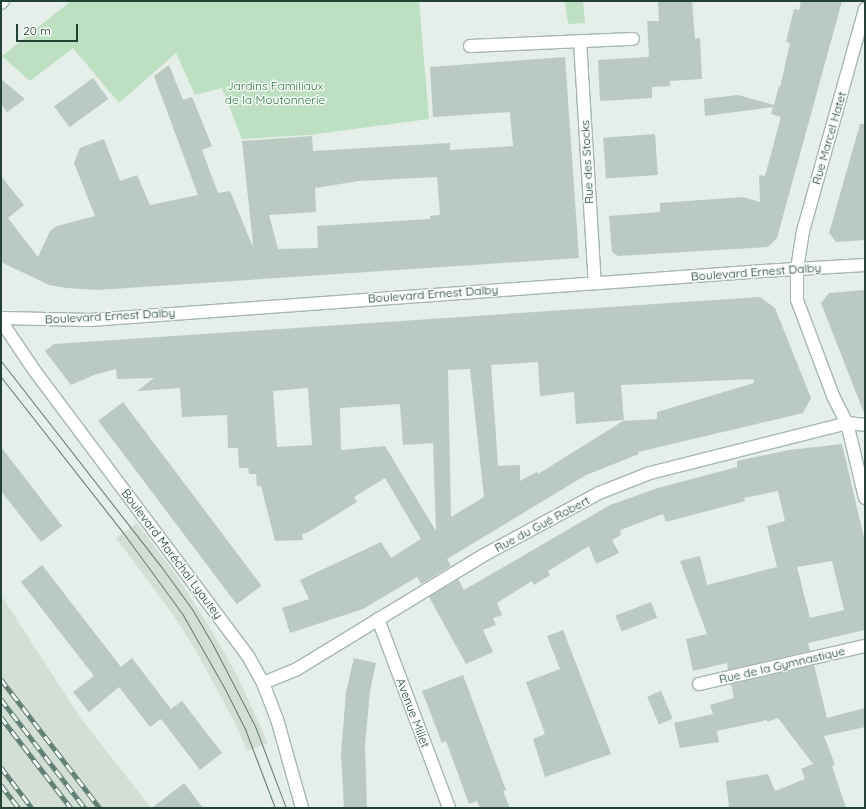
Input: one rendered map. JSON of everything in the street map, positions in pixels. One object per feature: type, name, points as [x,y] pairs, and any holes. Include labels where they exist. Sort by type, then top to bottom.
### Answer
[{"type":"street","name":"Rue Marcel Hatet","points":[[865,9],[803,230],[797,269],[797,300],[800,311],[833,396],[847,423],[865,498]]},
{"type":"street","points":[[470,46],[633,39]]},
{"type":"street","name":"Rue des Stocks","points":[[580,41],[595,283]]},
{"type":"street","name":"Boulevard Ernest Dalby","points":[[1,318],[90,320],[865,265]]},
{"type":"street","name":"Boulevard Maréchal Lyautey","points":[[1,322],[34,370],[248,656],[263,683],[279,725],[302,808]]},
{"type":"street","points":[[847,423],[865,425]]},
{"type":"street","name":"Rue du Gué Robert","points":[[263,683],[297,668],[482,556],[599,493],[650,473],[847,423]]},
{"type":"street","name":"Avenue Millet","points":[[378,619],[449,808]]},
{"type":"street","name":"Rue de la Gymnastique","points":[[699,684],[865,646]]},
{"type":"shaded area","points":[[137,523],[176,575],[207,623],[237,675],[268,743],[247,751],[235,723],[195,649],[174,616],[116,538]]},
{"type":"shaded area","points":[[1,595],[79,716],[151,808],[1,808]]},
{"type":"green space","name":"Jardins Familiaux de la Moutonnerie","points":[[71,1],[419,1],[429,119],[309,135],[242,139],[222,88],[195,95],[176,53],[119,103],[73,48],[30,81],[2,56]]},
{"type":"green space","points":[[565,1],[583,1],[585,23],[568,24]]},
{"type":"building","points":[[658,1],[692,1],[695,39],[700,38],[702,79],[670,81],[670,86],[652,87],[652,98],[600,101],[598,60],[649,57],[647,21],[659,21]]},
{"type":"building","points":[[801,1],[842,1],[777,238],[768,247],[618,256],[612,252],[609,216],[660,212],[660,203],[743,197],[760,202],[759,175],[765,176],[781,117],[771,114],[773,107],[705,116],[704,99],[738,95],[774,105],[779,86],[780,87],[790,43],[786,42],[794,9],[799,10]]},
{"type":"building","points":[[565,57],[579,258],[97,290],[66,288],[49,285],[1,262],[1,176],[24,205],[8,218],[38,257],[50,231],[57,226],[95,216],[74,163],[80,148],[104,139],[120,181],[137,175],[150,205],[198,195],[154,76],[169,65],[183,100],[192,97],[212,146],[202,150],[218,193],[230,191],[252,245],[242,141],[312,136],[313,151],[450,143],[450,150],[513,146],[510,112],[433,117],[430,67]],"holes":[[[437,177],[440,215],[430,216],[430,219],[317,226],[318,248],[278,249],[269,215],[316,212],[315,188],[359,181]]]},
{"type":"building","points":[[93,78],[108,99],[69,127],[54,106]]},
{"type":"building","points":[[1,79],[25,99],[7,112],[1,104]]},
{"type":"building","points":[[860,124],[865,124],[865,240],[836,242],[829,233]]},
{"type":"building","points":[[655,134],[658,175],[606,179],[603,138]]},
{"type":"building","points":[[865,290],[864,413],[821,303],[829,293]]},
{"type":"building","points":[[760,297],[775,308],[811,398],[803,413],[638,452],[639,454],[586,475],[447,559],[451,566],[421,584],[417,577],[363,609],[290,633],[282,608],[309,599],[300,580],[381,542],[391,558],[421,539],[385,478],[354,497],[357,502],[307,533],[302,534],[303,540],[275,541],[261,486],[257,486],[256,474],[249,474],[248,468],[239,468],[238,448],[228,448],[227,415],[182,417],[180,388],[137,391],[154,378],[117,379],[116,369],[94,375],[71,385],[45,351],[54,344]],"holes":[[[538,362],[540,396],[574,392],[576,424],[624,420],[621,385],[753,379],[754,383],[657,412],[657,419],[623,421],[538,474],[537,472],[520,481],[520,465],[498,466],[491,365]],[[470,369],[484,497],[451,517],[448,370]],[[308,388],[312,445],[277,447],[273,391]],[[400,404],[403,445],[433,443],[436,531],[385,446],[341,450],[340,408]]]},
{"type":"building","points":[[123,402],[261,586],[237,604],[98,421]]},
{"type":"building","points":[[842,444],[865,542],[865,630],[808,643],[810,651],[728,670],[727,663],[693,671],[686,639],[707,634],[680,561],[700,556],[707,585],[777,567],[767,526],[785,521],[778,491],[744,498],[745,501],[666,522],[663,514],[620,530],[621,535],[612,540],[619,553],[596,564],[589,546],[548,571],[550,575],[534,585],[532,581],[497,603],[502,615],[493,618],[496,625],[483,630],[493,652],[466,664],[429,597],[458,579],[464,590],[610,505],[658,488],[737,467],[737,461],[789,450]],"holes":[[[832,561],[844,610],[810,618],[797,567]]]},
{"type":"building","points":[[1,447],[62,526],[41,542],[1,491]]},
{"type":"building","points":[[42,565],[121,667],[132,658],[171,709],[182,701],[222,753],[200,770],[161,719],[150,727],[119,687],[89,712],[73,692],[94,676],[21,582]]},
{"type":"building","points":[[651,602],[657,618],[622,631],[616,616]]},
{"type":"building","points":[[563,630],[611,754],[545,777],[533,739],[545,734],[526,682],[560,669],[547,636]]},
{"type":"building","points":[[354,658],[376,663],[370,691],[365,745],[367,808],[344,808],[341,753],[346,692]]},
{"type":"building","points":[[814,665],[827,718],[865,708],[865,727],[824,736],[835,765],[832,766],[846,808],[729,808],[726,781],[768,774],[775,791],[805,779],[801,769],[813,764],[778,718],[767,722],[767,720],[717,731],[719,742],[680,748],[674,723],[713,714],[710,705],[734,698],[731,684]]},
{"type":"building","points":[[463,675],[506,790],[503,791],[510,808],[480,808],[477,801],[469,804],[446,741],[442,743],[422,691]]},
{"type":"building","points":[[661,691],[673,719],[659,724],[647,697]]},
{"type":"building","points":[[184,783],[203,808],[152,808]]},
{"type":"tram line","points":[[1,361],[160,565],[192,609],[213,645],[255,726],[286,808]]},
{"type":"tram line","points":[[1,377],[124,534],[183,615],[225,689],[245,729],[275,808]]},
{"type":"railway","points":[[1,679],[100,808]]},
{"type":"railway","points":[[1,699],[85,808]]},
{"type":"railway","points":[[1,717],[71,808]]},
{"type":"railway","points":[[1,767],[32,808]]},
{"type":"railway","points":[[1,785],[19,808]]}]
